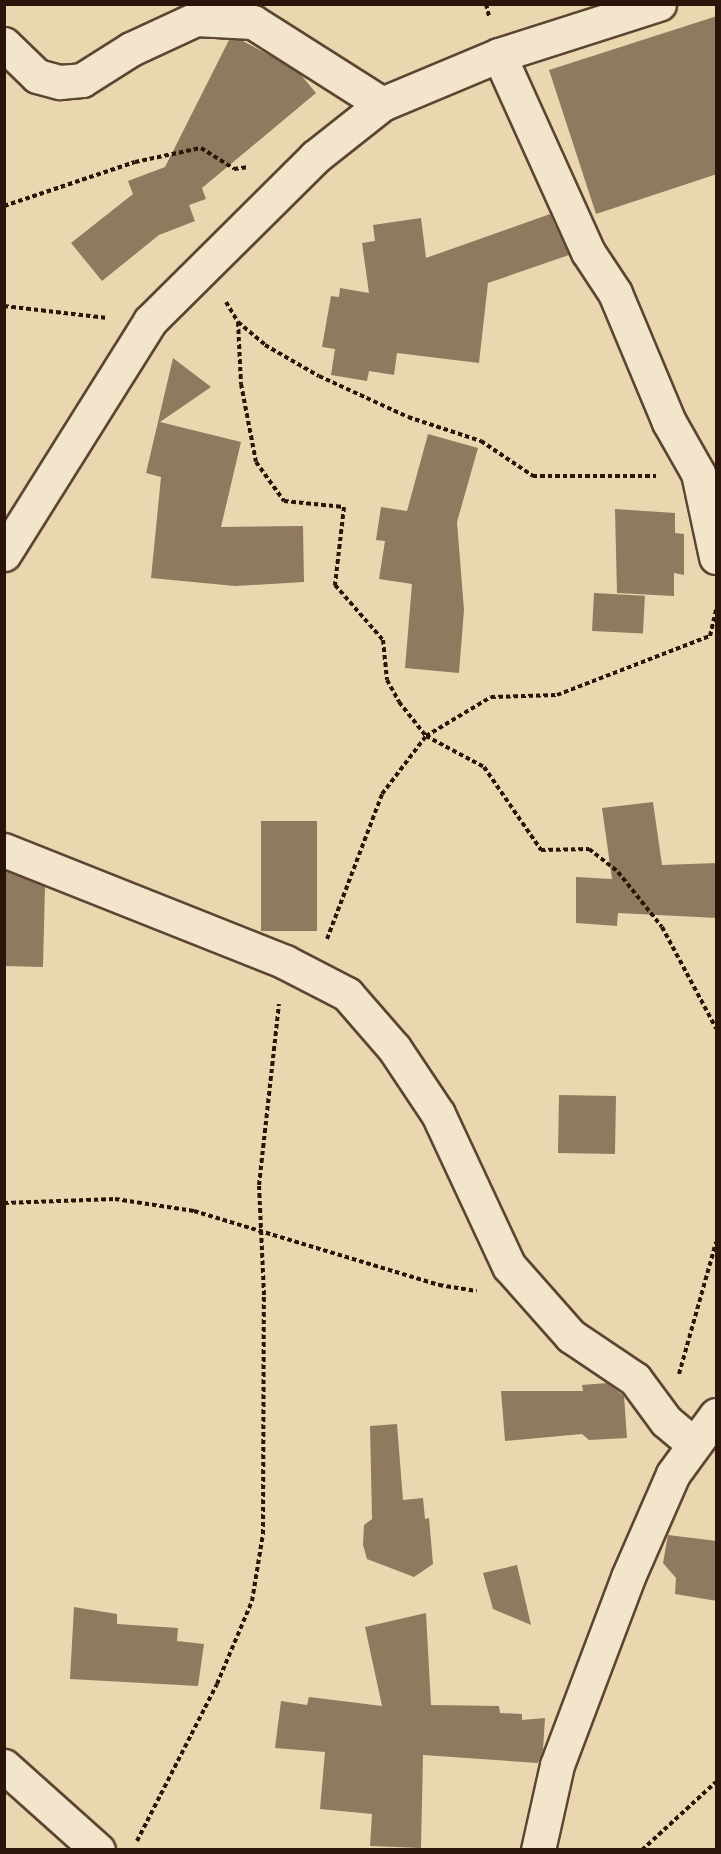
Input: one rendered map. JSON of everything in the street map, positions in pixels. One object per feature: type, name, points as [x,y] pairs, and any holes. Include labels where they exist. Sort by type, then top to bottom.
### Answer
[{"type":"street","points":[[4,554],[150,321],[315,157],[382,104],[498,55],[659,4]]},
{"type":"street","points":[[4,44],[37,76],[60,82],[82,80],[131,49],[196,19],[253,22],[382,104]]},
{"type":"street","points":[[498,55],[588,252],[615,293],[669,422],[698,473],[717,558]]},
{"type":"street","points":[[4,850],[285,962],[347,994],[394,1048],[438,1114],[509,1266],[571,1336],[635,1379],[666,1421],[693,1444]]},
{"type":"street","points":[[538,1850],[556,1765],[628,1577],[673,1474],[693,1444],[717,1415]]},
{"type":"street","points":[[4,1766],[98,1850]]},
{"type":"path","points":[[4,206],[135,162],[201,148],[234,169],[258,165]]},
{"type":"path","points":[[206,267],[238,322],[265,345],[319,376],[408,417],[481,441],[533,476],[698,473]]},
{"type":"path","points":[[4,306],[150,321]]},
{"type":"path","points":[[238,322],[241,384],[256,462],[284,501],[344,507],[335,585],[382,640],[387,680],[426,736],[484,767],[541,850],[589,849],[618,872],[662,927],[717,1028]]},
{"type":"path","points":[[315,977],[349,873],[382,794],[426,736],[491,697],[557,695],[710,636],[717,610]]},
{"type":"path","points":[[132,1850],[218,1684],[252,1601],[263,1534],[265,1466],[259,1185],[285,962]]},
{"type":"path","points":[[4,1203],[115,1199],[194,1211],[261,1234],[439,1285],[539,1300]]},
{"type":"path","points":[[666,1421],[717,1242]]},
{"type":"path","points":[[642,1850],[717,1782]]},
{"type":"building","points":[[717,16],[717,174],[596,214],[549,70]]},
{"type":"building","points":[[229,40],[241,40],[271,56],[301,75],[316,93],[202,188],[206,199],[189,205],[195,221],[159,235],[102,281],[71,243],[133,194],[128,181],[165,167]]},
{"type":"building","points":[[550,214],[569,255],[488,283],[479,363],[397,353],[394,375],[369,371],[367,381],[331,375],[335,349],[322,347],[331,296],[339,297],[340,288],[369,293],[362,243],[375,241],[373,225],[421,218],[426,258]]},
{"type":"building","points":[[173,358],[211,387],[160,422],[241,442],[221,527],[303,526],[304,582],[235,586],[151,578],[161,477],[146,473]]},
{"type":"building","points":[[428,434],[478,448],[457,522],[464,610],[459,673],[405,668],[412,584],[379,579],[385,541],[376,540],[381,507],[407,511]]},
{"type":"building","points":[[615,509],[675,513],[675,533],[684,534],[684,575],[674,573],[674,596],[617,593]]},
{"type":"building","points":[[594,593],[645,596],[643,634],[592,631]]},
{"type":"building","points":[[653,802],[662,865],[717,863],[717,918],[618,913],[617,926],[576,923],[576,877],[612,879],[602,808]]},
{"type":"building","points":[[261,821],[317,821],[317,931],[261,931]]},
{"type":"building","points":[[4,870],[45,886],[43,967],[4,966]]},
{"type":"building","points":[[559,1095],[616,1096],[615,1154],[558,1153]]},
{"type":"building","points":[[607,1383],[624,1396],[627,1438],[589,1440],[582,1434],[505,1441],[501,1391],[583,1391],[582,1385]]},
{"type":"building","points":[[397,1424],[403,1500],[423,1498],[425,1519],[429,1518],[433,1564],[414,1577],[367,1559],[363,1545],[364,1525],[372,1519],[370,1426]]},
{"type":"building","points":[[668,1535],[717,1541],[717,1601],[675,1594],[676,1578],[663,1563]]},
{"type":"building","points":[[517,1565],[531,1625],[493,1609],[483,1573]]},
{"type":"building","points":[[74,1607],[117,1614],[117,1624],[178,1628],[177,1641],[204,1644],[198,1686],[70,1679]]},
{"type":"building","points":[[426,1613],[431,1705],[499,1706],[500,1713],[522,1714],[522,1720],[545,1718],[543,1750],[538,1763],[423,1755],[421,1848],[370,1846],[372,1814],[320,1809],[325,1752],[275,1748],[281,1701],[307,1705],[309,1697],[382,1706],[365,1627]]}]
